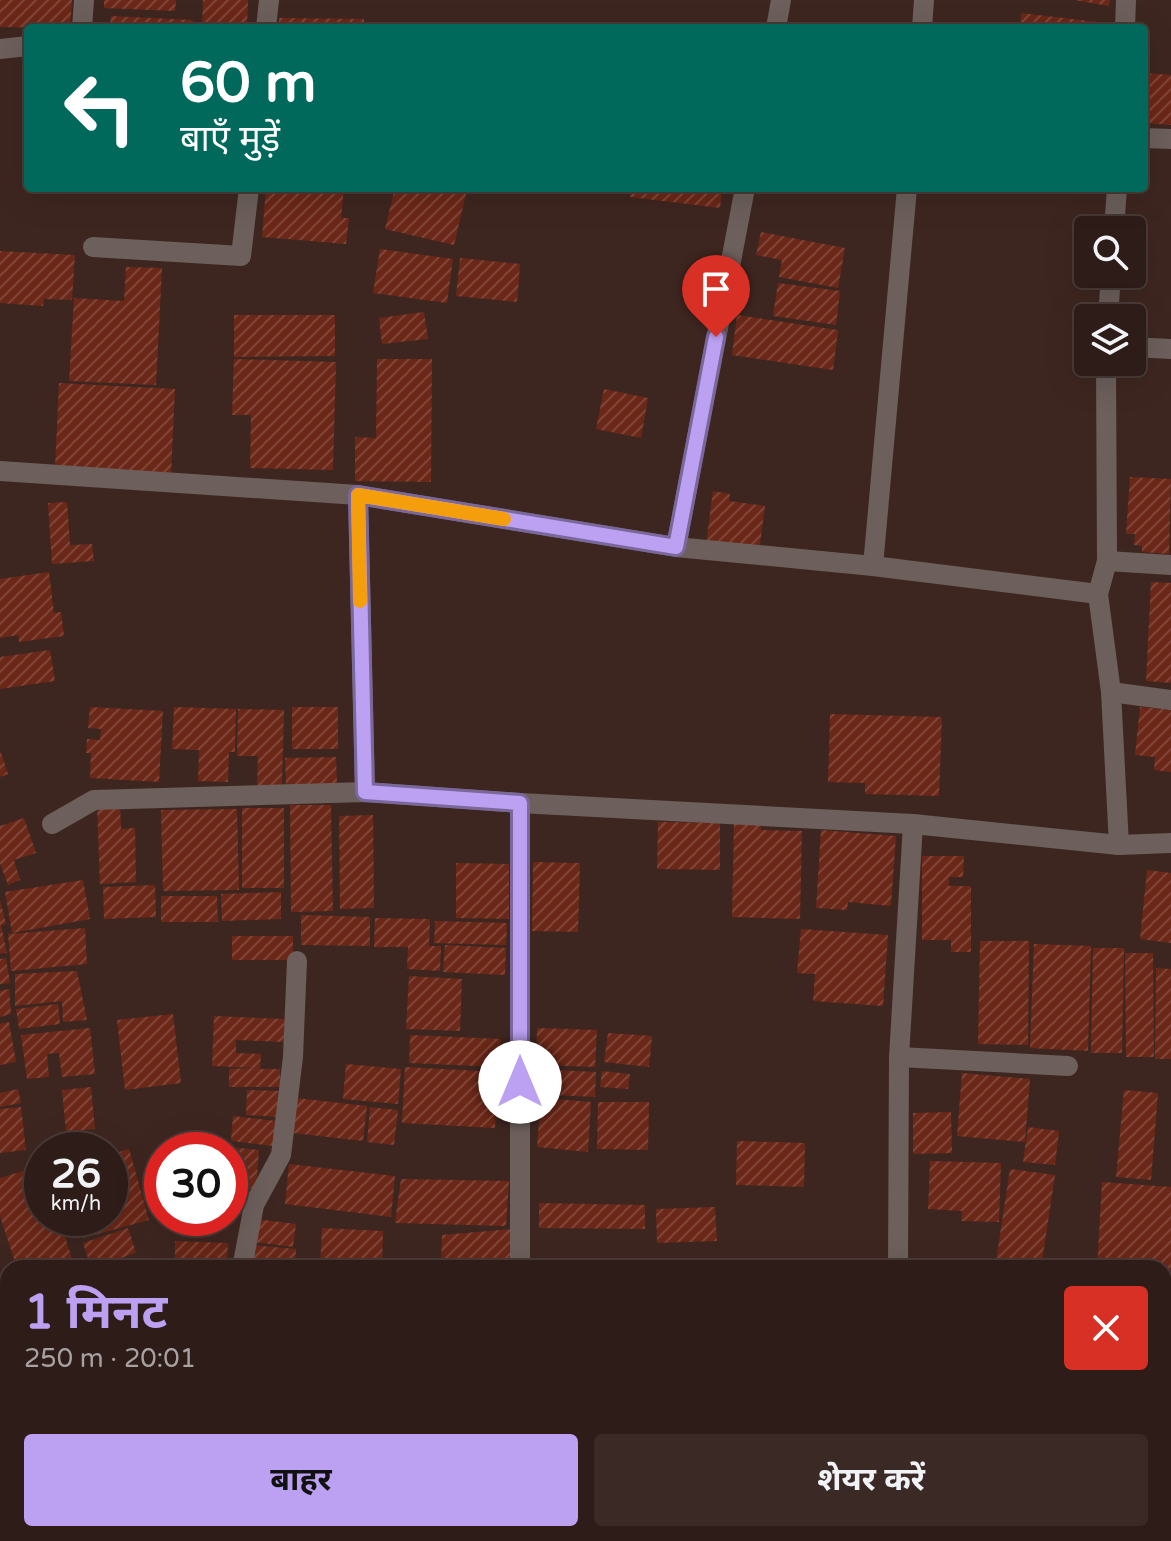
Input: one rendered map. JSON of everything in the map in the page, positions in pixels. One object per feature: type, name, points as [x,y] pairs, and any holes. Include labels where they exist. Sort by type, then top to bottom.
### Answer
[{"type":"street","points":[[82,24],[84,0]]},
{"type":"street","points":[[266,24],[269,0]]},
{"type":"street","points":[[777,24],[781,0]]},
{"type":"street","points":[[922,24],[924,0]]},
{"type":"street","points":[[1125,24],[1126,0]]},
{"type":"street","points":[[0,49],[24,46]]},
{"type":"street","points":[[1148,138],[1171,139]]},
{"type":"street","points":[[93,247],[241,256],[249,192]]},
{"type":"street","points":[[676,547],[744,192]]},
{"type":"street","points":[[873,566],[907,192]]},
{"type":"street","points":[[1115,216],[1117,192]]},
{"type":"street","points":[[1146,348],[1171,349]]},
{"type":"street","points":[[1106,376],[1107,561],[1098,594],[1111,692],[1119,845]]},
{"type":"street","points":[[0,471],[358,495],[676,547],[873,566],[1098,594]]},
{"type":"street","points":[[358,495],[365,792]]},
{"type":"street","points":[[1107,561],[1171,565]]},
{"type":"street","points":[[1111,692],[1171,700]]},
{"type":"street","points":[[52,824],[94,800],[365,792],[913,824],[1119,845],[1171,843]]},
{"type":"street","points":[[520,803],[520,1260]]},
{"type":"street","points":[[898,1260],[899,1057],[913,824]]},
{"type":"street","points":[[244,1260],[254,1205],[281,1155],[293,1057],[297,961]]},
{"type":"street","points":[[899,1057],[1068,1066]]},
{"type":"building","points":[[0,0],[72,0],[70,24],[0,27]]},
{"type":"building","points":[[104,0],[176,0],[175,11],[104,8]]},
{"type":"building","points":[[203,0],[248,0],[247,24],[202,24]]},
{"type":"building","points":[[1074,0],[1110,0],[1109,6]]},
{"type":"building","points":[[1021,13],[1106,23],[1106,24],[1020,24]]},
{"type":"building","points":[[111,16],[193,20],[192,24],[110,24]]},
{"type":"building","points":[[279,18],[364,19],[364,24],[279,24]]},
{"type":"building","points":[[1148,73],[1171,75],[1171,125],[1148,123]]},
{"type":"building","points":[[134,192],[237,192],[237,194]]},
{"type":"building","points":[[266,192],[344,192],[341,218],[349,218],[346,244],[262,237]]},
{"type":"building","points":[[394,192],[466,194],[454,245],[385,229]]},
{"type":"building","points":[[631,192],[722,192],[720,208],[630,197]]},
{"type":"building","points":[[761,232],[845,248],[838,288],[779,277],[782,260],[756,255]]},
{"type":"building","points":[[380,249],[453,259],[447,303],[373,293]]},
{"type":"building","points":[[0,251],[75,255],[72,300],[44,299],[43,306],[0,303]]},
{"type":"building","points":[[460,258],[520,264],[517,302],[456,296]]},
{"type":"building","points":[[126,267],[162,268],[156,385],[69,381],[74,298],[124,301]]},
{"type":"building","points":[[778,283],[840,291],[836,325],[773,316]]},
{"type":"building","points":[[424,312],[428,339],[382,344],[379,318]]},
{"type":"building","points":[[234,315],[335,315],[335,356],[234,357]]},
{"type":"building","points":[[737,315],[838,330],[833,370],[732,355]]},
{"type":"building","points":[[234,359],[336,362],[333,470],[250,468],[251,415],[232,415]]},
{"type":"building","points":[[377,359],[432,359],[431,482],[355,481],[355,437],[376,438]]},
{"type":"building","points":[[59,383],[175,389],[171,474],[55,468]]},
{"type":"building","points":[[604,389],[648,398],[641,438],[596,429]]},
{"type":"building","points":[[1130,477],[1171,479],[1169,554],[1142,552],[1142,546],[1134,545],[1135,534],[1126,534]]},
{"type":"building","points":[[713,491],[730,494],[729,501],[765,506],[759,552],[706,544]]},
{"type":"building","points":[[67,502],[70,545],[92,544],[94,561],[52,564],[48,503]]},
{"type":"building","points":[[49,572],[54,613],[61,612],[64,636],[19,642],[18,635],[0,638],[0,579]]},
{"type":"building","points":[[1151,582],[1171,583],[1171,683],[1146,681]]},
{"type":"building","points":[[50,650],[55,681],[0,689],[0,657]]},
{"type":"building","points":[[90,707],[163,711],[159,782],[90,778],[91,753],[86,753],[87,739],[100,740],[101,729],[88,728]]},
{"type":"building","points":[[174,707],[236,709],[235,752],[229,752],[228,782],[198,781],[199,750],[172,749]]},
{"type":"building","points":[[292,707],[338,707],[338,749],[292,749]]},
{"type":"building","points":[[1140,707],[1171,710],[1171,772],[1154,770],[1155,757],[1135,755]]},
{"type":"building","points":[[238,709],[284,710],[282,786],[257,785],[258,756],[237,756]]},
{"type":"building","points":[[830,714],[942,717],[939,796],[865,794],[865,783],[828,782]]},
{"type":"building","points":[[0,750],[8,774],[0,777]]},
{"type":"building","points":[[336,757],[337,785],[286,787],[285,758]]},
{"type":"building","points":[[97,805],[120,805],[121,829],[135,828],[136,882],[100,884]]},
{"type":"building","points":[[290,805],[331,805],[333,911],[291,912]]},
{"type":"building","points":[[242,808],[284,808],[284,888],[242,888]]},
{"type":"building","points":[[237,809],[239,890],[163,891],[161,810]]},
{"type":"building","points":[[373,815],[374,908],[340,909],[339,816]]},
{"type":"building","points":[[24,818],[36,853],[14,860],[20,880],[8,885],[0,863],[0,826]]},
{"type":"building","points":[[658,822],[720,823],[720,870],[657,869]]},
{"type":"building","points":[[734,822],[761,823],[761,830],[802,831],[800,919],[732,917]]},
{"type":"building","points":[[821,830],[896,836],[891,906],[848,902],[847,910],[816,908]]},
{"type":"building","points":[[922,856],[964,856],[963,877],[949,877],[949,886],[971,886],[971,952],[951,952],[951,940],[922,940]]},
{"type":"building","points":[[533,862],[580,863],[578,932],[532,931]]},
{"type":"building","points":[[456,863],[509,864],[509,919],[456,918]]},
{"type":"building","points":[[1147,870],[1171,873],[1171,943],[1140,939]]},
{"type":"building","points":[[83,880],[90,919],[12,933],[5,892]]},
{"type":"building","points":[[155,885],[156,917],[104,919],[103,887]]},
{"type":"building","points":[[281,892],[281,919],[222,921],[221,894]]},
{"type":"building","points":[[161,896],[217,896],[218,922],[161,922]]},
{"type":"building","points":[[0,900],[6,924],[1,925],[7,953],[0,954]]},
{"type":"building","points":[[301,915],[370,917],[370,946],[301,945]]},
{"type":"building","points":[[375,918],[430,919],[429,946],[441,946],[440,971],[407,969],[408,947],[374,947]]},
{"type":"building","points":[[435,921],[507,923],[506,945],[434,943]]},
{"type":"building","points":[[85,928],[87,964],[11,971],[8,934]]},
{"type":"building","points":[[801,929],[888,935],[883,1006],[813,1001],[815,974],[797,973]]},
{"type":"building","points":[[232,936],[293,936],[293,960],[232,960]]},
{"type":"building","points":[[980,941],[1029,941],[1028,1045],[978,1044]]},
{"type":"building","points":[[1034,944],[1091,946],[1088,1051],[1030,1048]]},
{"type":"building","points":[[445,945],[506,948],[505,975],[443,972]]},
{"type":"building","points":[[1093,948],[1124,948],[1122,1053],[1091,1053]]},
{"type":"building","points":[[1125,953],[1153,953],[1154,1057],[1126,1057]]},
{"type":"building","points":[[6,958],[10,983],[0,984],[0,959]]},
{"type":"building","points":[[1156,968],[1171,969],[1171,1059],[1155,1059]]},
{"type":"building","points":[[77,971],[87,1020],[63,1022],[62,1001],[15,1006],[15,974]]},
{"type":"building","points":[[409,976],[462,979],[460,1031],[406,1029]]},
{"type":"building","points":[[9,989],[11,1014],[0,1017],[0,991]]},
{"type":"building","points":[[58,1004],[60,1024],[19,1029],[16,1009]]},
{"type":"building","points":[[173,1014],[181,1083],[125,1090],[117,1020]]},
{"type":"building","points":[[214,1016],[285,1019],[284,1042],[236,1040],[236,1053],[261,1054],[260,1069],[280,1069],[280,1087],[229,1087],[229,1069],[256,1068],[212,1066]]},
{"type":"building","points":[[9,1022],[16,1062],[0,1065],[0,1024]]},
{"type":"building","points":[[90,1028],[95,1074],[62,1077],[59,1053],[47,1054],[49,1077],[27,1079],[21,1035]]},
{"type":"building","points":[[537,1028],[597,1030],[595,1067],[536,1065]]},
{"type":"building","points":[[608,1033],[652,1036],[649,1067],[604,1062]]},
{"type":"building","points":[[410,1035],[501,1039],[499,1067],[409,1063]]},
{"type":"building","points":[[346,1064],[401,1069],[398,1104],[343,1099]]},
{"type":"building","points":[[405,1067],[497,1072],[495,1128],[402,1123]]},
{"type":"building","points":[[534,1069],[596,1072],[595,1097],[533,1094]]},
{"type":"building","points":[[602,1071],[630,1074],[628,1089],[600,1087]]},
{"type":"building","points":[[962,1073],[1030,1079],[1025,1142],[957,1136]]},
{"type":"building","points":[[91,1087],[95,1129],[66,1132],[62,1090]]},
{"type":"building","points":[[18,1089],[21,1103],[0,1107],[0,1093]]},
{"type":"building","points":[[247,1090],[280,1091],[279,1117],[246,1115]]},
{"type":"building","points":[[1124,1090],[1158,1093],[1151,1180],[1116,1177]]},
{"type":"building","points":[[296,1098],[367,1106],[363,1141],[293,1133]]},
{"type":"building","points":[[541,1098],[591,1102],[588,1152],[537,1147]]},
{"type":"building","points":[[598,1102],[649,1102],[648,1150],[597,1149]]},
{"type":"building","points":[[21,1107],[24,1150],[0,1153],[0,1109]]},
{"type":"building","points":[[370,1107],[398,1110],[394,1145],[367,1142]]},
{"type":"building","points":[[951,1112],[952,1153],[913,1154],[913,1113]]},
{"type":"building","points":[[233,1116],[276,1121],[273,1146],[248,1143],[248,1132],[232,1132]]},
{"type":"building","points":[[1028,1127],[1059,1131],[1055,1165],[1023,1162]]},
{"type":"building","points":[[737,1141],[805,1143],[804,1187],[736,1185]]},
{"type":"building","points":[[128,1149],[144,1202],[144,1221],[128,1226]]},
{"type":"building","points":[[248,1149],[259,1150],[256,1189],[248,1188]]},
{"type":"building","points":[[930,1161],[1001,1163],[999,1222],[961,1221],[962,1211],[928,1209]]},
{"type":"building","points":[[289,1164],[395,1176],[391,1217],[285,1204]]},
{"type":"building","points":[[1010,1169],[1055,1175],[1042,1260],[996,1260]]},
{"type":"building","points":[[24,1171],[24,1236],[65,1236],[72,1260],[14,1260],[0,1216],[0,1178]]},
{"type":"building","points":[[401,1179],[509,1181],[506,1226],[395,1223]]},
{"type":"building","points":[[1102,1182],[1171,1187],[1171,1260],[1097,1260]]},
{"type":"building","points":[[539,1203],[645,1205],[645,1229],[539,1228]]},
{"type":"building","points":[[715,1207],[717,1241],[657,1243],[656,1209]]},
{"type":"building","points":[[256,1219],[296,1224],[293,1247],[254,1242]]},
{"type":"building","points":[[128,1228],[136,1253],[115,1260],[88,1260],[83,1243],[104,1236],[128,1236]]},
{"type":"building","points":[[322,1228],[383,1231],[382,1260],[320,1260]]},
{"type":"building","points":[[513,1229],[512,1260],[441,1260],[442,1235]]},
{"type":"building","points":[[175,1241],[228,1243],[227,1260],[175,1260]]},
{"type":"building","points":[[251,1245],[296,1249],[295,1260],[250,1260]]},
{"type":"slow traffic","points":[[360,601],[358,495],[504,519]]},
{"type":"route","points":[[520,1082],[520,803],[365,792],[358,495],[676,547],[716,337]]}]
